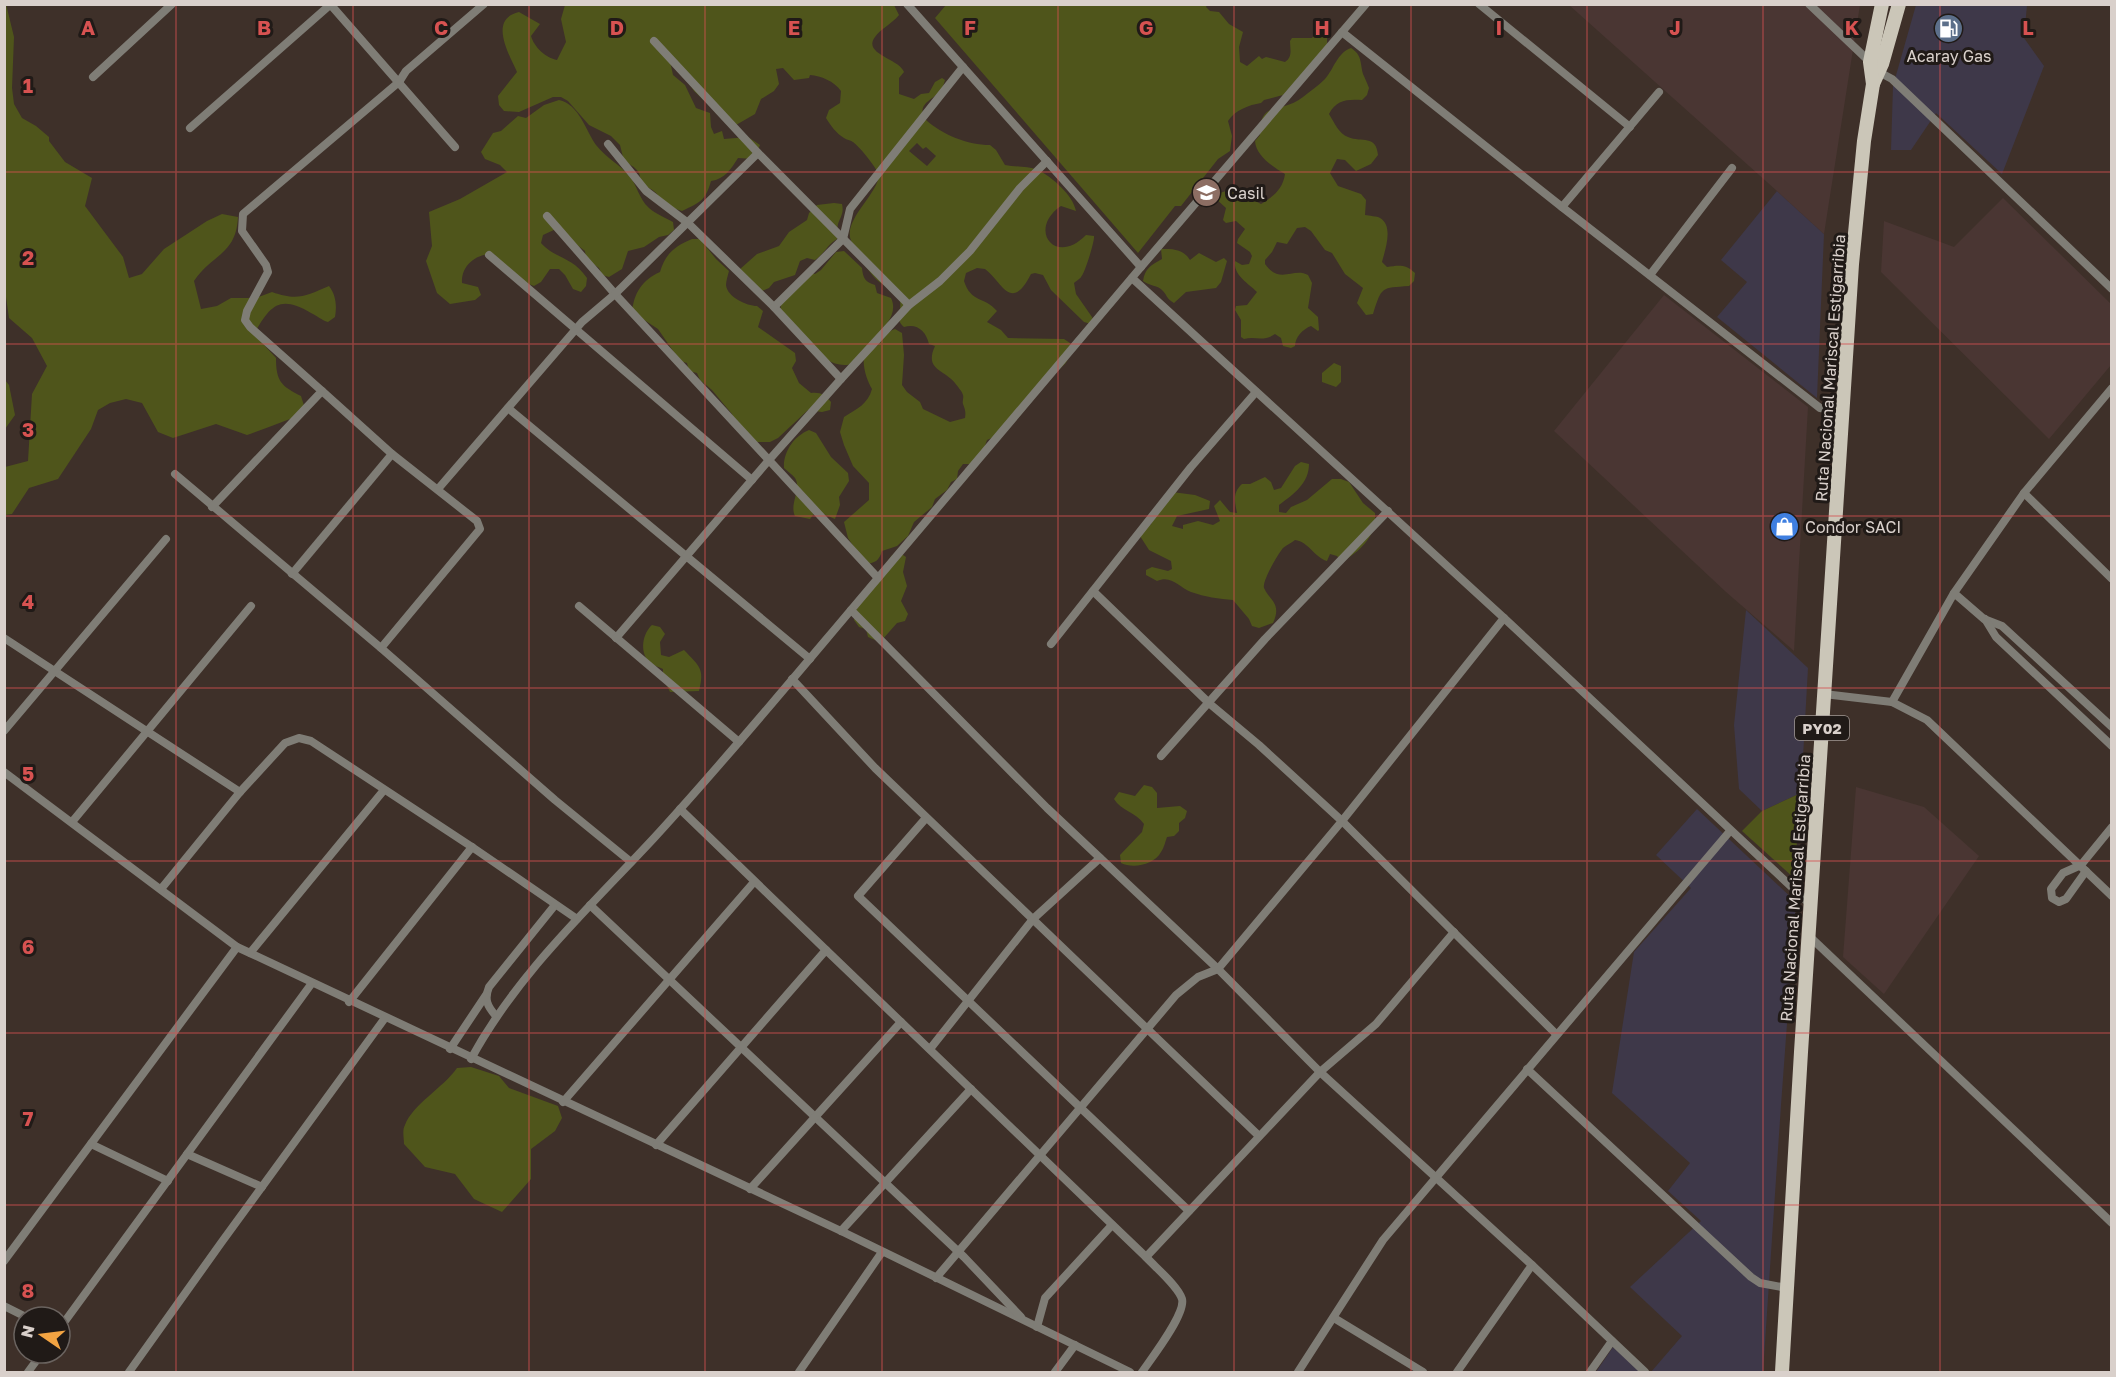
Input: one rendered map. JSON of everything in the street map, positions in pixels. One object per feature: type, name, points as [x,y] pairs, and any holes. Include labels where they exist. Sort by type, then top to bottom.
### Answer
[{"type":"main road","name":"Ruta Nacional Mariscal Estigarribia","points":[[1782,1372],[1852,264],[1864,141],[1882,4]]},
{"type":"main road","name":"Ruta Nacional Mariscal Estigarribia","points":[[1874,73],[1899,4]]},
{"type":"street","points":[[93,77],[172,4]]},
{"type":"street","points":[[381,648],[480,529],[477,521],[392,454],[250,327],[245,320],[248,310],[268,272],[266,265],[242,231],[243,214],[399,82],[406,71],[484,4]]},
{"type":"street","points":[[907,4],[1141,267]]},
{"type":"street","points":[[471,1059],[496,1016],[577,919],[632,862],[739,742],[1366,4]]},
{"type":"street","points":[[1479,4],[1630,127]]},
{"type":"street","points":[[1809,4],[1874,73],[1892,79],[2112,289]]},
{"type":"street","points":[[190,128],[331,5],[455,147]]},
{"type":"street","points":[[1342,32],[1820,408],[1843,412]]},
{"type":"street","points":[[654,41],[758,153],[909,305]]},
{"type":"street","points":[[774,307],[843,238],[850,208],[963,67]]},
{"type":"street","points":[[1562,207],[1659,92]]},
{"type":"street","points":[[608,144],[646,191],[688,223],[774,307],[841,379]]},
{"type":"street","points":[[438,489],[577,328],[615,294],[758,153]]},
{"type":"street","points":[[616,638],[841,379],[909,305],[940,281],[970,251],[1020,188],[1047,161]]},
{"type":"street","points":[[1650,275],[1732,168]]},
{"type":"street","points":[[547,216],[615,294],[878,578]]},
{"type":"street","points":[[489,255],[752,480]]},
{"type":"street","points":[[1132,278],[1504,618],[1810,905]]},
{"type":"street","points":[[1892,702],[1954,593],[2024,494],[2112,388]]},
{"type":"street","points":[[212,507],[322,391]]},
{"type":"street","points":[[1051,644],[1191,467],[1256,392]]},
{"type":"street","points":[[508,408],[810,659]]},
{"type":"street","points":[[292,574],[392,454]]},
{"type":"street","points":[[175,474],[381,648],[555,800],[632,862]]},
{"type":"street","points":[[2024,494],[2112,579]]},
{"type":"street","points":[[1161,756],[1210,704],[1265,639],[1388,511]]},
{"type":"street","points":[[4,731],[166,539]]},
{"type":"street","points":[[1093,591],[1210,704],[1259,745],[1342,821],[1556,1035]]},
{"type":"street","points":[[1954,593],[1984,619],[1996,637],[2112,746]]},
{"type":"street","points":[[72,822],[251,606]]},
{"type":"street","points":[[579,606],[739,742]]},
{"type":"street","points":[[851,610],[1047,808],[1218,969],[1320,1072],[1532,1265],[1645,1372]]},
{"type":"street","points":[[936,1278],[1176,995],[1198,977],[1218,969],[1342,821],[1504,618]]},
{"type":"street","points":[[1984,619],[2002,626],[2112,727]]},
{"type":"street","points":[[4,638],[240,792]]},
{"type":"street","points":[[792,679],[875,768],[926,818],[1259,1136]]},
{"type":"street","points":[[1824,694],[1892,702],[1927,720],[2112,896]]},
{"type":"street","points":[[161,889],[240,792],[285,743],[299,738],[311,741],[577,919]]},
{"type":"street","points":[[4,772],[237,947],[349,1002],[841,1231],[1130,1372]]},
{"type":"street","points":[[250,953],[384,790]]},
{"type":"street","points":[[680,809],[1146,1257],[1178,1292],[1183,1302],[1180,1313],[1142,1372]]},
{"type":"street","points":[[926,818],[858,896],[1189,1211]]},
{"type":"street","points":[[2083,868],[2112,827]]},
{"type":"street","points":[[1298,1372],[1383,1240],[1730,831]]},
{"type":"street","points":[[349,1002],[472,847]]},
{"type":"street","points":[[930,1049],[1033,920],[1100,858]]},
{"type":"street","points":[[563,1102],[754,882]]},
{"type":"street","points":[[450,1049],[489,987],[555,905]]},
{"type":"street","points":[[590,905],[957,1251],[1026,1322]]},
{"type":"street","points":[[1146,1257],[1320,1072],[1376,1024],[1454,932]]},
{"type":"street","points":[[1808,935],[2112,1223]]},
{"type":"street","points":[[4,1261],[237,947]]},
{"type":"street","points":[[656,1145],[826,950]]},
{"type":"street","points":[[72,1312],[312,983]]},
{"type":"street","points":[[486,995],[488,1007],[496,1016]]},
{"type":"street","points":[[129,1372],[385,1018]]},
{"type":"street","points":[[750,1189],[901,1022]]},
{"type":"street","points":[[1527,1069],[1751,1277],[1760,1282],[1787,1288]]},
{"type":"street","points":[[841,1231],[971,1089]]},
{"type":"street","points":[[91,1144],[168,1181]]},
{"type":"street","points":[[187,1154],[262,1187]]},
{"type":"street","points":[[1037,1327],[1045,1298],[1112,1225]]},
{"type":"street","points":[[799,1372],[882,1252]]},
{"type":"street","points":[[1457,1372],[1532,1265]]},
{"type":"street","points":[[1334,1317],[1423,1372]]},
{"type":"street","points":[[1590,1372],[1612,1341]]},
{"type":"street","points":[[1055,1372],[1075,1345]]},
{"type":"shaded area","points":[[1569,5],[1860,5],[1824,234],[1777,191]]},
{"type":"shaded area","points":[[1916,5],[2027,5],[2024,38],[2044,66],[2002,174],[1936,113],[1911,150],[1891,150],[1893,86]]},
{"type":"shaded area","points":[[1777,191],[1824,234],[1817,398],[1717,317],[1747,282],[1721,260]]},
{"type":"shaded area","points":[[2003,198],[2111,304],[2111,365],[2049,439],[1881,272],[1884,221],[1954,247]]},
{"type":"shaded area","points":[[1664,295],[1808,407],[1794,651],[1726,592],[1554,431]]},
{"type":"shaded area","points":[[1746,610],[1808,668],[1801,793],[1762,811],[1739,789],[1734,725]]},
{"type":"shaded area","points":[[1856,787],[1924,807],[1979,856],[1884,994],[1843,957]]},
{"type":"shaded area","points":[[1697,809],[1796,902],[1763,1372],[1651,1372],[1682,1336],[1630,1287],[1701,1221],[1668,1191],[1690,1163],[1612,1093],[1634,952],[1691,888],[1656,855]]},
{"type":"shaded area","points":[[1613,1347],[1640,1372],[1596,1372]]},
{"type":"green space","points":[[6,4],[14,37],[12,88],[14,104],[22,118],[49,137],[49,141],[65,162],[92,178],[85,206],[123,257],[129,278],[142,274],[164,249],[222,214],[238,217],[236,230],[228,247],[194,281],[201,309],[217,306],[231,298],[256,298],[272,292],[295,297],[329,286],[335,297],[336,309],[335,317],[328,322],[291,304],[276,306],[265,316],[254,334],[276,358],[277,372],[281,382],[301,396],[306,412],[247,435],[216,424],[173,438],[158,432],[142,403],[126,399],[110,403],[98,410],[91,429],[58,479],[29,488],[12,514],[5,515],[5,467],[28,461],[32,394],[47,366],[32,338],[9,318],[5,290],[4,5]]},
{"type":"green space","points":[[565,5],[894,5],[899,15],[877,34],[872,43],[877,52],[896,63],[904,72],[899,78],[899,94],[914,99],[921,94],[929,93],[935,82],[942,78],[945,80],[941,90],[924,105],[925,119],[939,130],[956,138],[990,145],[1005,165],[1038,170],[1061,187],[1071,199],[1076,211],[1061,206],[1051,215],[1046,225],[1046,234],[1049,241],[1056,246],[1064,247],[1075,244],[1086,235],[1094,236],[1085,269],[1081,278],[1074,283],[1076,294],[1094,321],[1091,324],[1084,322],[1051,290],[1043,275],[1031,274],[1018,292],[1012,293],[1002,287],[985,269],[977,268],[966,273],[964,281],[970,293],[997,311],[987,322],[1001,330],[1008,338],[1064,339],[1070,343],[1069,357],[1042,387],[1023,413],[999,434],[987,440],[982,454],[971,464],[963,464],[958,471],[957,479],[951,482],[947,490],[935,499],[932,507],[914,522],[908,536],[897,546],[882,551],[876,561],[865,564],[848,538],[844,522],[869,500],[869,483],[853,466],[840,432],[844,417],[865,402],[872,389],[864,366],[866,353],[878,345],[892,330],[895,329],[902,333],[904,355],[902,385],[907,392],[920,402],[923,409],[950,422],[965,418],[965,412],[961,390],[951,378],[934,365],[932,354],[935,346],[929,344],[926,335],[917,327],[904,327],[901,324],[899,321],[900,301],[892,291],[874,277],[851,241],[850,229],[878,178],[877,171],[862,151],[853,142],[839,134],[826,118],[829,110],[840,103],[841,91],[835,84],[823,78],[810,75],[809,78],[794,80],[783,68],[776,69],[779,84],[774,91],[761,99],[755,114],[736,125],[728,123],[694,91],[677,63],[670,61],[673,75],[685,85],[696,108],[710,113],[714,134],[722,131],[724,139],[748,137],[760,145],[754,159],[738,158],[724,176],[711,181],[701,200],[682,211],[660,204],[654,191],[640,185],[639,173],[624,161],[620,145],[611,136],[589,125],[568,101],[561,97],[553,97],[519,112],[504,111],[499,105],[498,96],[517,72],[503,38],[504,22],[519,12],[540,24],[531,36],[538,48],[557,60],[566,42],[561,19]],"holes":[[[917,143],[923,149],[926,147],[936,156],[927,166],[909,151]]]},
{"type":"green space","points":[[946,5],[1207,5],[1210,11],[1219,12],[1229,24],[1243,32],[1239,47],[1240,62],[1247,66],[1259,56],[1262,59],[1266,57],[1285,62],[1290,55],[1292,38],[1312,38],[1319,28],[1327,30],[1327,46],[1283,95],[1247,107],[1231,117],[1228,121],[1232,136],[1230,151],[1218,159],[1181,206],[1175,206],[1138,253],[935,18]]},
{"type":"green space","points":[[1351,48],[1360,59],[1369,88],[1367,95],[1362,100],[1347,100],[1339,103],[1329,114],[1342,133],[1353,139],[1368,140],[1377,148],[1378,155],[1371,164],[1356,171],[1345,160],[1337,159],[1330,173],[1338,186],[1361,194],[1366,200],[1365,215],[1379,217],[1387,227],[1382,262],[1387,267],[1409,268],[1415,273],[1414,281],[1409,286],[1384,290],[1378,298],[1373,314],[1366,315],[1357,303],[1363,288],[1345,274],[1332,253],[1325,250],[1311,231],[1305,227],[1297,228],[1287,244],[1277,242],[1265,260],[1265,264],[1281,275],[1302,273],[1308,275],[1312,283],[1308,308],[1318,317],[1319,330],[1311,326],[1305,329],[1298,337],[1295,346],[1291,348],[1283,346],[1281,338],[1275,334],[1267,338],[1244,339],[1241,337],[1241,320],[1235,310],[1236,306],[1247,305],[1257,292],[1239,275],[1235,261],[1242,265],[1249,264],[1252,256],[1237,243],[1245,229],[1236,221],[1226,223],[1223,220],[1226,208],[1215,198],[1216,194],[1233,189],[1261,204],[1277,192],[1285,174],[1258,152],[1255,141],[1260,135],[1264,116],[1268,111],[1303,97],[1325,79],[1339,57]]},
{"type":"green space","points":[[559,100],[577,112],[596,145],[630,177],[649,208],[673,222],[674,230],[644,247],[628,251],[622,269],[609,277],[602,275],[599,268],[586,259],[585,251],[556,229],[543,235],[541,243],[552,252],[570,261],[587,278],[586,286],[581,292],[573,289],[559,269],[550,269],[541,282],[534,286],[512,278],[494,254],[488,254],[471,261],[462,277],[462,283],[478,287],[481,295],[475,300],[450,304],[437,293],[426,261],[432,246],[429,212],[460,199],[507,172],[500,165],[485,159],[481,152],[493,133],[501,131],[518,116],[526,118],[544,105]]},
{"type":"green space","points":[[842,204],[843,207],[837,239],[815,260],[807,258],[800,261],[795,275],[774,282],[762,291],[739,270],[757,254],[779,246],[789,232],[807,220],[809,213],[817,205]]},
{"type":"green space","points":[[692,239],[700,239],[729,271],[726,285],[730,293],[738,300],[757,306],[763,311],[758,327],[795,353],[796,361],[792,368],[799,383],[811,393],[827,398],[831,402],[830,410],[822,412],[808,410],[778,438],[770,442],[755,442],[734,421],[732,414],[712,390],[700,380],[697,373],[689,371],[687,363],[680,361],[658,329],[632,312],[637,293],[644,283],[660,272],[672,251]]},
{"type":"green space","points":[[1161,249],[1178,250],[1190,260],[1199,253],[1216,262],[1224,258],[1227,261],[1221,282],[1216,288],[1186,292],[1174,303],[1161,289],[1143,281],[1149,267],[1162,259]]},
{"type":"green space","points":[[844,251],[862,268],[865,279],[875,285],[877,293],[891,298],[893,307],[891,316],[880,333],[864,348],[854,363],[843,365],[833,363],[813,349],[780,313],[781,305],[806,271],[815,274],[836,252]]},
{"type":"green space","points":[[1334,363],[1341,366],[1341,382],[1336,387],[1322,382],[1322,373]]},
{"type":"green space","points":[[5,380],[9,385],[15,415],[5,429]]},
{"type":"green space","points":[[809,430],[816,433],[831,457],[848,473],[849,481],[839,497],[840,505],[835,519],[816,511],[810,519],[795,516],[793,507],[797,482],[784,468],[784,462],[790,445]]},
{"type":"green space","points":[[1301,462],[1309,464],[1306,477],[1295,492],[1279,505],[1279,512],[1286,513],[1291,507],[1307,500],[1332,479],[1341,479],[1349,482],[1363,503],[1375,513],[1375,521],[1366,542],[1342,562],[1337,556],[1330,554],[1327,561],[1322,559],[1300,541],[1295,540],[1283,548],[1264,585],[1276,607],[1273,623],[1259,628],[1252,626],[1233,600],[1196,594],[1167,579],[1157,581],[1146,575],[1146,570],[1152,567],[1168,571],[1172,569],[1171,561],[1149,550],[1140,536],[1148,524],[1151,525],[1152,516],[1172,492],[1195,495],[1210,501],[1209,509],[1177,516],[1172,526],[1183,529],[1183,525],[1198,521],[1213,525],[1220,521],[1214,506],[1220,500],[1230,512],[1237,513],[1235,494],[1242,484],[1250,484],[1265,477],[1271,482],[1274,490],[1281,488],[1295,466]]},
{"type":"green space","points":[[900,553],[906,557],[903,572],[907,586],[901,601],[908,614],[905,621],[897,623],[882,640],[875,640],[868,637],[866,629],[859,627],[854,620],[857,607],[892,555]]},
{"type":"green space","points":[[652,625],[660,627],[665,634],[660,642],[661,655],[669,657],[684,650],[697,664],[701,672],[699,691],[670,692],[663,677],[663,669],[649,662],[644,653],[644,637]]},
{"type":"green space","points":[[1144,785],[1152,787],[1157,793],[1157,808],[1180,806],[1187,811],[1185,818],[1179,823],[1179,831],[1174,836],[1167,837],[1158,856],[1143,865],[1131,866],[1121,863],[1120,855],[1142,832],[1144,824],[1114,799],[1119,792],[1135,796]]},
{"type":"green space","points":[[1801,793],[1794,878],[1742,831],[1762,811]]},
{"type":"green space","points":[[471,1067],[499,1076],[509,1088],[558,1106],[562,1118],[555,1131],[531,1149],[531,1179],[502,1212],[474,1199],[455,1174],[425,1167],[404,1144],[404,1127],[421,1103],[457,1068]]},
{"type":"place","name":"Acaray Gas","points":[[1949,28]]},
{"type":"place","name":"Casil","points":[[1206,193]]},
{"type":"place","name":"Condor SACI","points":[[1784,527]]}]
